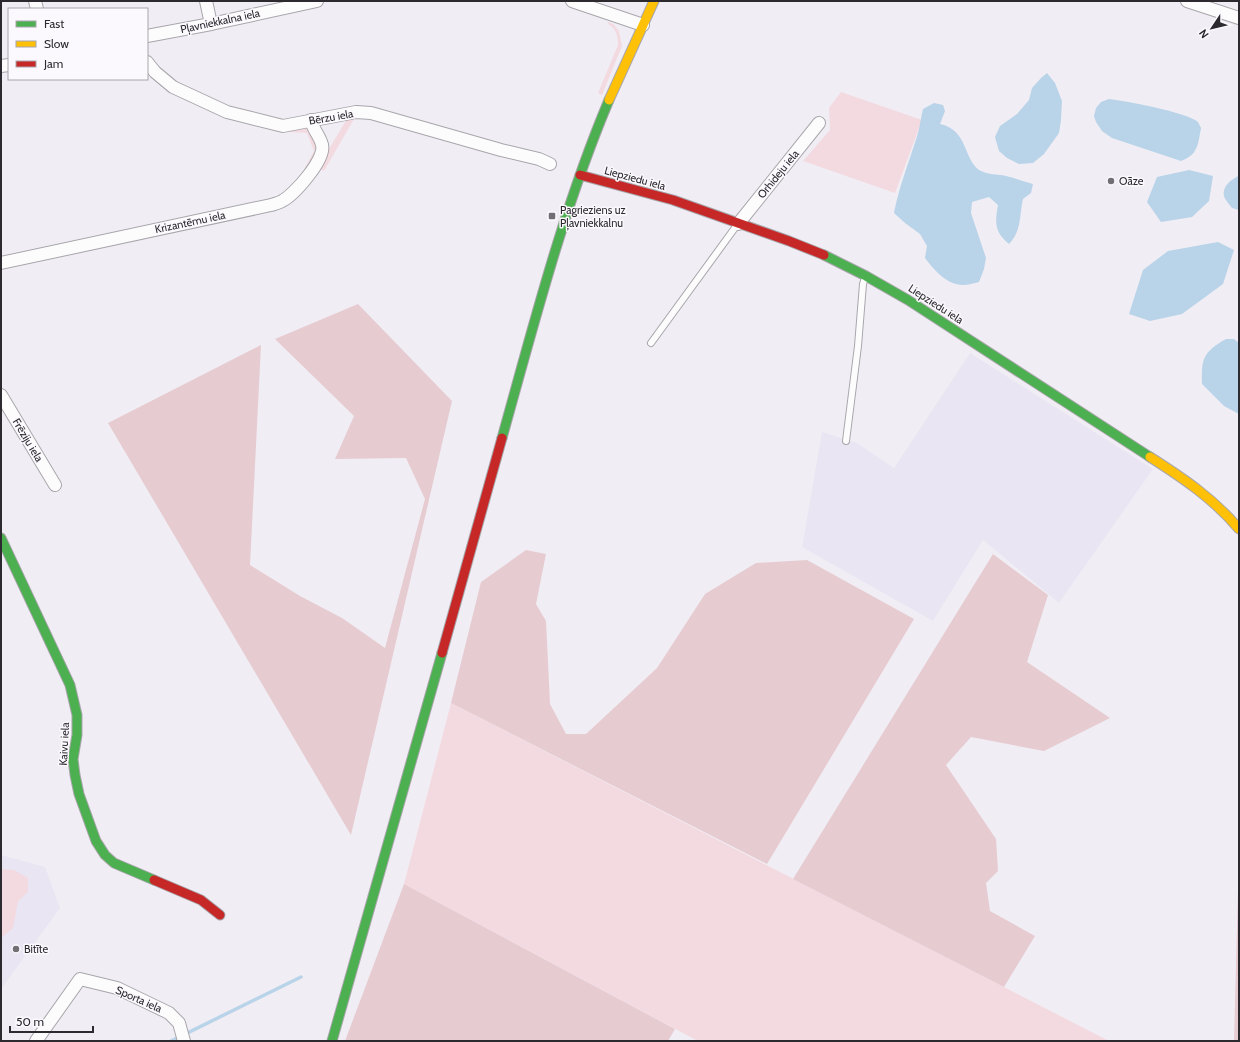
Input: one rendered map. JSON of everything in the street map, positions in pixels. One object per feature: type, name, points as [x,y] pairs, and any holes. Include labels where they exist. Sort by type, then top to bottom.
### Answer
[{"type":"street","points":[[206,1],[211,24]]},
{"type":"street","name":"Pļavniekkalna iela","points":[[148,36],[317,1]]},
{"type":"street","points":[[572,1],[642,25]]},
{"type":"street","points":[[332,1041],[549,271],[580,175],[609,101],[654,1]]},
{"type":"street","points":[[1187,1],[1239,18]]},
{"type":"street","name":"Bērzu iela","points":[[148,63],[155,72],[173,88],[227,112],[283,126],[356,112],[371,113],[501,150],[539,159],[550,164]]},
{"type":"street","name":"Krizantēmu iela","points":[[1,263],[271,205],[282,201],[297,190],[309,176],[322,154],[323,146],[312,126],[311,120]]},
{"type":"street","name":"Orhideju iela","points":[[738,224],[818,123]]},
{"type":"street","name":"Liepziedu iela","points":[[580,175],[673,200],[789,241],[828,257],[866,276],[908,300],[1183,478],[1206,495],[1239,529]]},
{"type":"street","name":"Frēziju iela","points":[[1,395],[55,485]]},
{"type":"street","name":"Kaivu iela","points":[[1,538],[70,685],[77,715],[77,735],[73,759],[75,775],[79,794],[96,841],[105,855],[114,863],[201,900],[220,915]]},
{"type":"street","name":"Sporta iela","points":[[36,1041],[80,979],[117,988],[169,1013],[179,1023],[184,1041]]},
{"type":"lane","points":[[651,343],[738,224]]},
{"type":"lane","points":[[846,441],[858,346],[862,284],[866,276]]},
{"type":"shaded area","points":[[608,22],[613,24],[619,31],[622,46],[602,95],[598,93],[618,45],[616,33]]},
{"type":"shaded area","points":[[841,92],[922,120],[895,193],[803,161],[830,130],[829,108]]},
{"type":"shaded area","points":[[347,119],[354,119],[324,171],[318,167]]},
{"type":"shaded area","points":[[302,127],[308,129],[317,144],[316,154],[304,176],[301,175],[314,151],[307,133],[273,131],[273,128]]},
{"type":"shaded area","points":[[358,304],[452,401],[351,835],[108,423],[261,345],[250,565],[300,596],[342,618],[385,648],[425,499],[406,458],[335,459],[354,416],[275,339]]},
{"type":"shaded area","points":[[970,353],[1153,469],[1059,603],[983,540],[933,621],[802,547],[822,432],[857,443],[894,468]]},
{"type":"shaded area","points":[[526,550],[546,554],[536,604],[546,621],[550,704],[566,734],[586,734],[657,668],[705,594],[756,563],[807,560],[914,619],[767,864],[451,703],[481,582]]},
{"type":"shaded area","points":[[993,554],[1048,595],[1027,662],[1110,718],[1044,751],[971,737],[946,765],[996,839],[998,871],[986,883],[990,911],[1035,936],[1004,987],[793,879]]},
{"type":"shaded area","points":[[451,703],[1109,1041],[698,1041],[404,884]]},
{"type":"shaded area","name":"Bitīte","points":[[1,855],[45,867],[60,908],[1,989]]},
{"type":"shaded area","points":[[1,869],[14,870],[28,878],[28,892],[18,901],[13,928],[1,938]]},
{"type":"shaded area","points":[[404,884],[675,1029],[668,1041],[345,1041]]},
{"type":"shaded area","points":[[1239,889],[1239,1041],[1234,1041],[1238,890]]},
{"type":"water","points":[[1047,73],[1055,83],[1062,101],[1059,133],[1044,154],[1033,163],[1019,164],[1007,158],[999,151],[995,137],[1000,126],[1017,114],[1029,100],[1032,88]]},
{"type":"water","points":[[1109,99],[1181,114],[1198,122],[1201,128],[1198,144],[1194,152],[1187,159],[1181,161],[1112,138],[1102,131],[1094,116],[1096,108],[1101,102]]},
{"type":"water","points":[[934,103],[943,105],[945,111],[940,124],[949,127],[956,132],[970,159],[979,170],[985,173],[1006,176],[1033,184],[1031,193],[1023,199],[1018,228],[1009,244],[1004,240],[998,231],[996,217],[998,205],[989,197],[972,202],[971,213],[986,258],[979,282],[963,285],[946,280],[941,276],[925,258],[927,246],[920,234],[894,213],[918,133],[923,109]]},
{"type":"water","points":[[1189,170],[1213,176],[1209,201],[1192,217],[1161,222],[1147,202],[1157,177]]},
{"type":"water","points":[[1239,176],[1239,210],[1232,208],[1225,199],[1224,190],[1233,179]]},
{"type":"water","points":[[1218,242],[1234,250],[1223,284],[1182,314],[1150,321],[1129,314],[1143,270],[1168,251]]},
{"type":"water","points":[[1226,339],[1234,339],[1239,343],[1239,414],[1224,406],[1202,384],[1202,368],[1205,357],[1212,348]]},
{"type":"waterway","points":[[171,1041],[301,977]]},
{"type":"traffic: fast","points":[[502,438],[563,225],[577,183],[609,100]]},
{"type":"traffic: fast","points":[[824,255],[866,276],[908,300],[1150,457]]},
{"type":"traffic: fast","points":[[1,538],[70,685],[77,715],[77,735],[73,759],[75,775],[79,794],[96,841],[105,855],[114,863],[154,880]]},
{"type":"traffic: fast","points":[[332,1041],[442,653]]},
{"type":"traffic: slow","points":[[609,100],[654,1]]},
{"type":"traffic: slow","points":[[1150,457],[1198,490],[1219,508],[1239,529]]},
{"type":"traffic: jam","points":[[580,175],[673,200],[824,255]]},
{"type":"traffic: jam","points":[[442,653],[502,438]]},
{"type":"traffic: jam","points":[[154,880],[201,900],[220,915]]},
{"type":"place","name":"Oāze","points":[[1111,181]]},
{"type":"place","name":"Pagrieziens uz Pļavniekkalnu","points":[[552,216]]},
{"type":"place","name":"Bitīte","points":[[16,949]]}]
